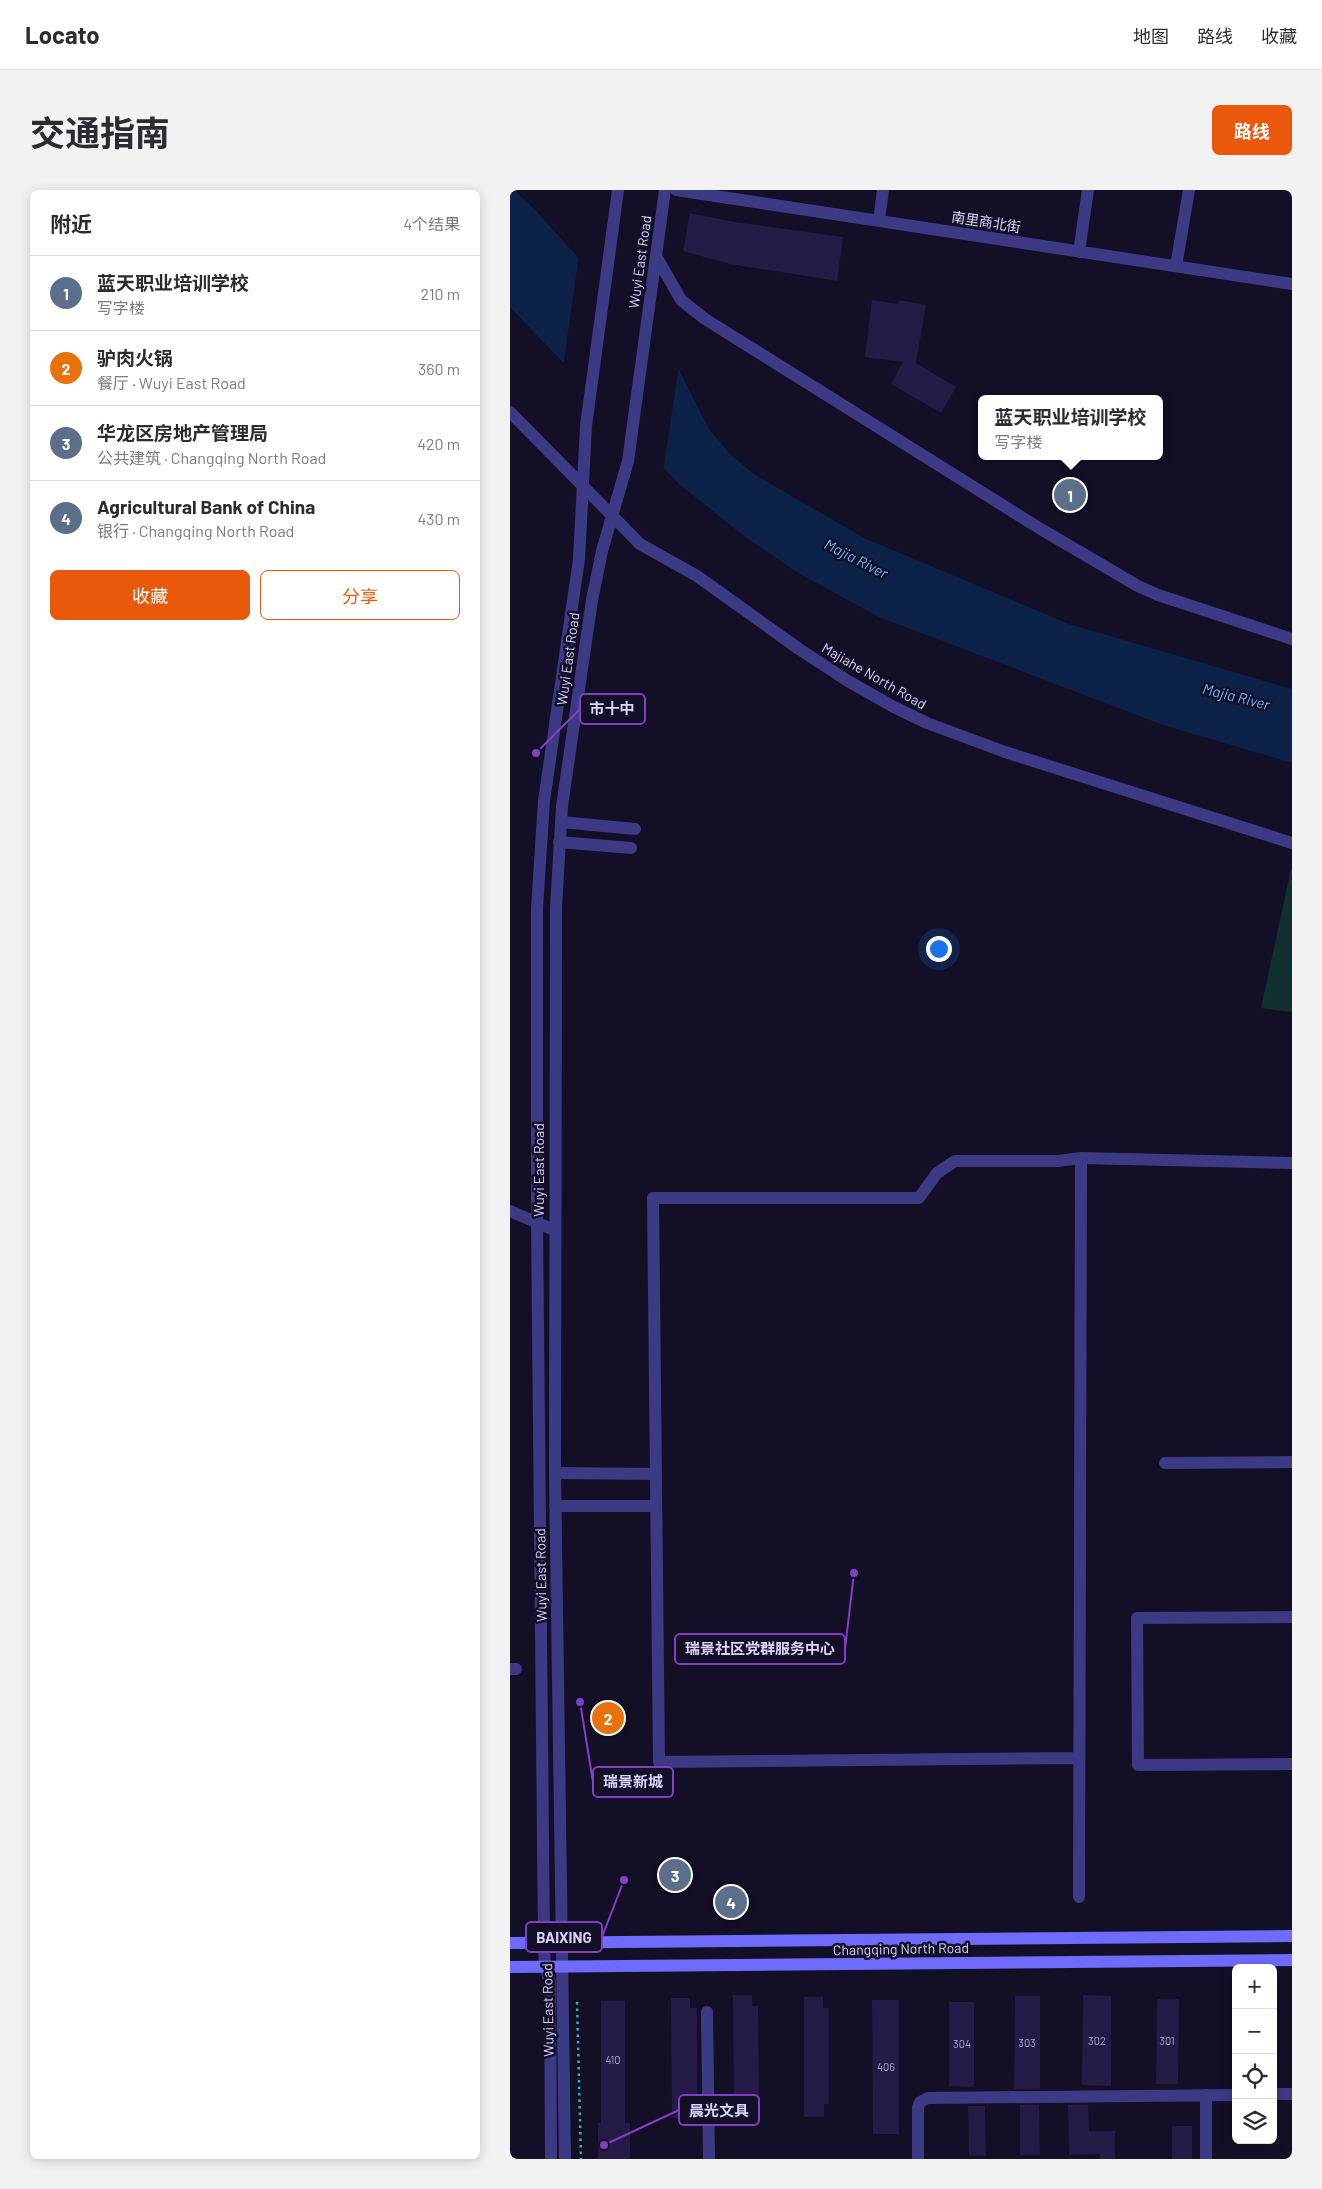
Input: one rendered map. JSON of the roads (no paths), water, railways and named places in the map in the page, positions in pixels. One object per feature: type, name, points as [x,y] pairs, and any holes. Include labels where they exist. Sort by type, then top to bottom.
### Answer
[{"type":"main road","name":"Changqing North Road","points":[[510,1943],[1292,1936]]},
{"type":"main road","name":"Changqing North Road","points":[[510,1967],[1292,1960]]},
{"type":"street","name":"Wuyi East Road","points":[[552,2159],[550,1982],[545,1967],[544,1942],[536,1222],[537,908],[544,801],[579,559],[586,426],[618,190]]},
{"type":"street","name":"Wuyi East Road","points":[[565,2159],[555,1506],[554,1230],[556,908],[559,842],[592,600],[602,551],[628,461],[665,190]]},
{"type":"street","name":"南里商北街","points":[[676,190],[1292,284]]},
{"type":"street","points":[[879,220],[883,190]]},
{"type":"street","points":[[1079,252],[1088,190]]},
{"type":"street","points":[[1176,266],[1189,190]]},
{"type":"street","points":[[656,256],[681,300],[705,319],[1039,528],[1138,586],[1158,595],[1292,639]]},
{"type":"street","name":"Majiahe North Road","points":[[510,412],[640,544],[697,576],[799,649],[848,681],[927,723],[1005,752],[1292,843]]},
{"type":"street","points":[[561,822],[635,829]]},
{"type":"street","points":[[559,842],[631,848]]},
{"type":"street","points":[[1078,1897],[1081,1158]]},
{"type":"street","points":[[1078,1758],[659,1762],[652,1198],[919,1198],[937,1173],[955,1161],[1058,1162],[1081,1158],[1292,1163]]},
{"type":"street","points":[[510,1211],[554,1230]]},
{"type":"street","points":[[1165,1463],[1292,1462]]},
{"type":"street","points":[[555,1473],[656,1474]]},
{"type":"street","points":[[555,1506],[656,1506]]},
{"type":"street","points":[[1292,1617],[1136,1618],[1138,1765],[1292,1764]]},
{"type":"street","points":[[707,2012],[708,2159]]},
{"type":"street","points":[[1277,2094],[1292,2094]]},
{"type":"street","points":[[1206,2095],[1206,2159]]},
{"type":"street","points":[[918,2159],[918,2108],[920,2102],[928,2098],[1232,2095]]},
{"type":"water","name":"Majia River","points":[[510,190],[514,190],[537,212],[678,368],[709,429],[731,455],[754,474],[864,538],[1069,624],[1292,689],[1292,763],[1163,725],[879,617],[798,573],[744,536],[679,484],[510,307]]},
{"type":"place","name":"蓝天职业培训学校","points":[[1070,495]]},
{"type":"place","name":"市十中","points":[[536,753]]},
{"type":"place","name":"瑞景社区党群服务中心","points":[[854,1573]]},
{"type":"place","name":"瑞景新城","points":[[580,1702]]},
{"type":"place","name":"驴肉火锅","points":[[608,1718]]},
{"type":"place","name":"华龙区房地产管理局","points":[[675,1875]]},
{"type":"place","name":"BAIXING","points":[[624,1880]]},
{"type":"place","name":"Agricultural Bank of China","points":[[731,1902]]},
{"type":"place","name":"晨光文具","points":[[604,2145]]}]
